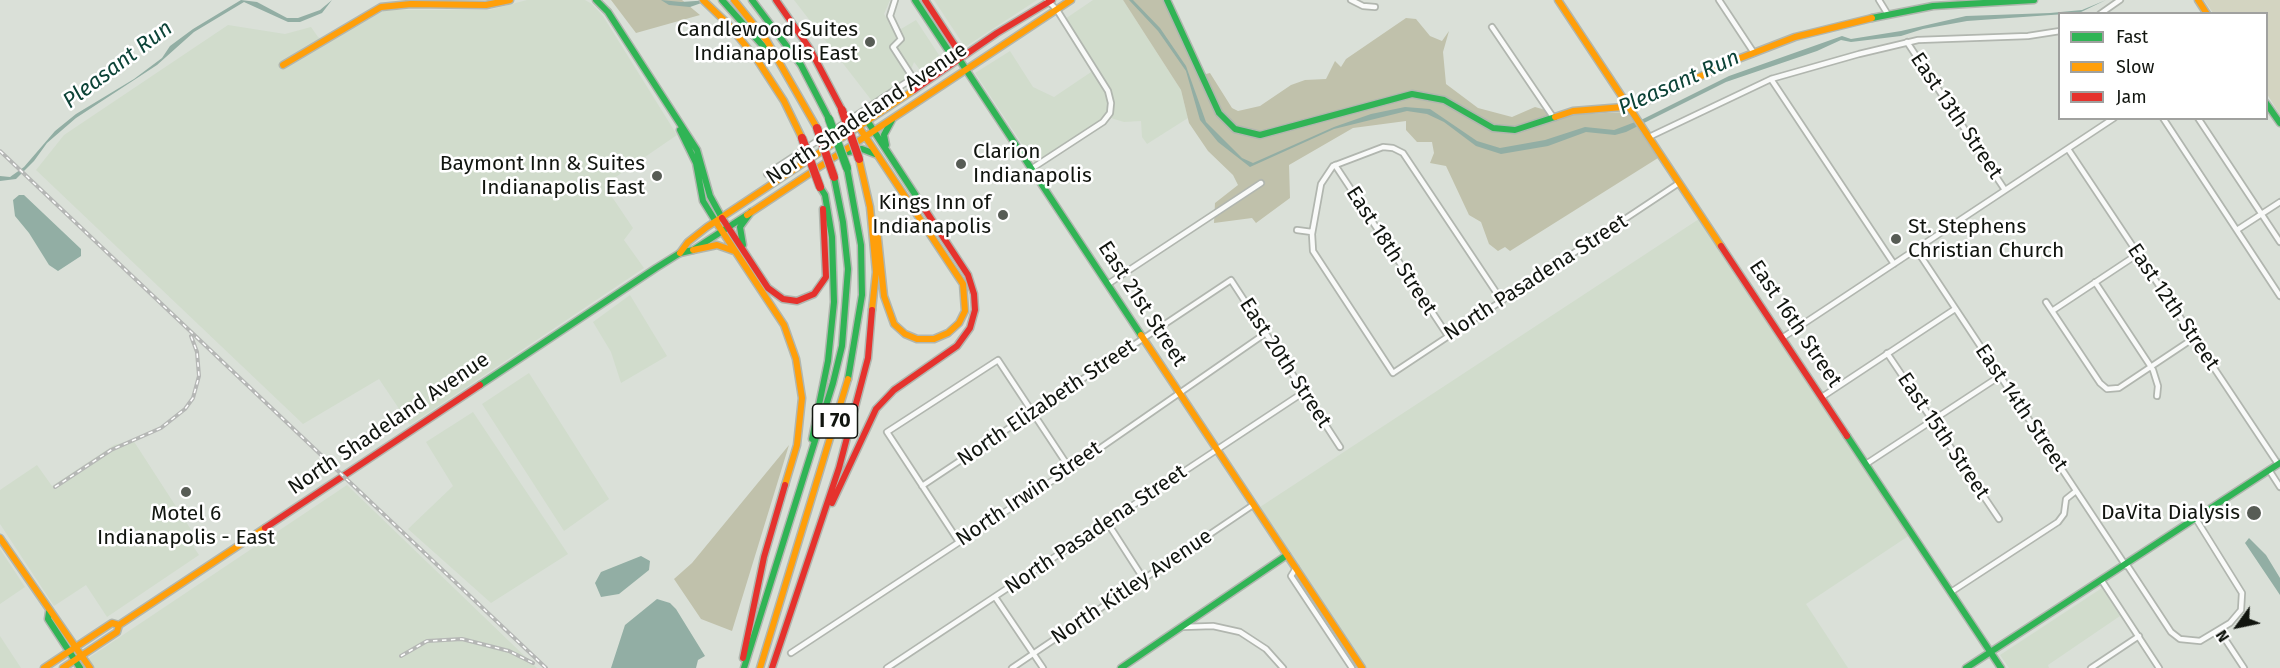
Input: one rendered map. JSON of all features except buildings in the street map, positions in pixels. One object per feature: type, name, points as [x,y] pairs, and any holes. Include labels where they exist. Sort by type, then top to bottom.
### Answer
[{"type":"main road","points":[[283,65],[373,10],[390,5],[411,2],[486,5],[510,0]]},
{"type":"main road","points":[[596,0],[609,14],[673,116],[696,163],[704,204],[719,220],[768,288],[780,297],[797,301],[816,292],[824,283],[827,269],[820,187]]},
{"type":"main road","points":[[703,0],[763,67],[784,101],[802,138],[825,195],[832,232],[834,302],[828,361],[809,461]]},
{"type":"main road","name":"I 70","points":[[752,0],[801,65],[829,119],[847,168],[861,245],[862,295],[857,337],[848,379],[760,668]]},
{"type":"main road","points":[[776,0],[810,50],[842,110],[859,159],[878,234],[884,296],[891,320],[901,331],[917,339],[932,340],[946,335],[958,325],[964,314],[966,299],[963,284],[859,127]]},
{"type":"main road","name":"East 21st Street","points":[[915,0],[950,53],[959,58]]},
{"type":"main road","name":"East 21st Street","points":[[925,0],[957,49],[966,70],[1362,668]]},
{"type":"main road","name":"North Shadeland Avenue","points":[[680,253],[693,250],[1071,0]]},
{"type":"main road","points":[[1167,0],[1219,112],[1230,125],[1245,133],[1262,135],[1412,94],[1442,99],[1486,125],[1501,130],[1529,127],[1552,117],[1581,109],[1629,107],[1647,102],[1754,52],[1828,27],[1887,13],[1959,3],[2034,0]]},
{"type":"main road","name":"East 16th Street","points":[[1558,0],[2001,668]]},
{"type":"main road","name":"North Shadeland Avenue","points":[[63,668],[117,632],[119,625],[680,253],[688,242],[719,220],[868,122],[959,58],[1049,1]]},
{"type":"main road","name":"I 70","points":[[730,3],[784,68],[817,128],[834,177],[847,258],[846,316],[838,366],[743,668]]},
{"type":"main road","points":[[2268,106],[2280,123]]},
{"type":"main road","points":[[889,152],[884,135],[892,120]]},
{"type":"main road","points":[[819,532],[873,412],[894,390],[957,346],[968,331],[974,314],[974,294],[969,279],[868,122]]},
{"type":"main road","points":[[839,154],[862,149],[879,157]]},
{"type":"main road","points":[[772,668],[840,468],[868,358],[876,272],[870,207]]},
{"type":"main road","points":[[743,668],[764,557],[797,445],[802,398],[796,358],[786,330],[743,255],[740,230],[751,212]]},
{"type":"main road","points":[[693,250],[724,245],[743,255]]},
{"type":"main road","points":[[1966,668],[2279,464]]},
{"type":"main road","points":[[0,538],[49,612],[48,619],[73,649],[80,668]]},
{"type":"main road","points":[[1121,668],[1287,555]]},
{"type":"main road","name":"North Shadeland Avenue","points":[[44,668],[112,623],[119,625]]},
{"type":"main road","points":[[78,658],[90,668]]},
{"type":"street","points":[[768,174],[913,78],[893,47],[901,39],[890,16],[895,0]]},
{"type":"street","points":[[1351,0],[1363,6],[1375,7]]},
{"type":"street","points":[[1719,0],[1754,52]]},
{"type":"street","points":[[1879,0],[1887,13]]},
{"type":"street","points":[[2103,12],[2120,0]]},
{"type":"street","points":[[1031,169],[1103,122],[1110,113],[1111,103],[1108,91],[1049,1]]},
{"type":"street","points":[[1492,27],[1552,117]]},
{"type":"street","points":[[1647,134],[1771,79],[1907,42],[2058,32]]},
{"type":"street","name":"East 13th Street","points":[[1907,42],[2006,190]]},
{"type":"street","points":[[1771,79],[1894,264]]},
{"type":"street","points":[[1782,338],[2111,120]]},
{"type":"street","points":[[2164,120],[2280,296]]},
{"type":"street","points":[[2199,120],[2280,242]]},
{"type":"street","points":[[1391,379],[1393,373],[1314,253],[1312,232],[1322,180],[1335,165],[1379,148],[1393,148],[1401,152],[1502,301]]},
{"type":"street","name":"East 12th Street","points":[[2068,149],[2279,464]]},
{"type":"street","name":"East 18th Street","points":[[1335,165],[1448,336]]},
{"type":"street","points":[[1107,284],[1261,183]]},
{"type":"street","name":"North Pasadena Street","points":[[1393,373],[1679,183]]},
{"type":"street","points":[[2237,230],[2280,202]]},
{"type":"street","points":[[1297,230],[1312,232]]},
{"type":"street","name":"East 14th Street","points":[[1916,249],[2171,632],[2178,638],[2198,642],[2219,630]]},
{"type":"street","points":[[2052,310],[2138,254]]},
{"type":"street","name":"East 20th Street","points":[[1231,280],[1340,447]]},
{"type":"street","name":"North Elizabeth Street","points":[[922,486],[1231,280]]},
{"type":"street","points":[[2095,282],[2151,367],[2158,386],[2157,396]]},
{"type":"street","points":[[2046,302],[2100,383],[2107,389],[2117,388],[2194,338]]},
{"type":"street","points":[[1822,397],[1955,309]]},
{"type":"street","name":"North Irwin Street","points":[[791,653],[1070,469],[1266,333]]},
{"type":"street","name":"East 15th Street","points":[[1887,353],[1999,519]]},
{"type":"street","points":[[959,542],[887,432],[998,360],[1070,469]]},
{"type":"street","points":[[1866,464],[2000,376]]},
{"type":"street","name":"North Pasadena Street","points":[[887,668],[1304,392]]},
{"type":"street","points":[[2269,470],[2280,487]]},
{"type":"street","points":[[1951,592],[2058,522],[2064,514],[2066,500],[2076,491]]},
{"type":"street","name":"North Kitley Avenue","points":[[1012,668],[1252,505]]},
{"type":"street","points":[[2196,519],[2242,595],[2240,612],[2219,630],[2244,668]]},
{"type":"street","points":[[1107,522],[1143,578]]},
{"type":"street","name":"East 21st Street","points":[[1296,568],[1291,576],[1352,668]]},
{"type":"street","points":[[2102,581],[2159,668]]},
{"type":"street","points":[[995,597],[1043,668]]},
{"type":"street","points":[[1182,627],[1213,626],[1240,632],[1266,649],[1282,668]]},
{"type":"street","points":[[2091,668],[2139,636]]},
{"type":"shaded area","points":[[527,0],[585,0],[592,4],[603,16],[677,135],[604,185],[633,228],[624,240],[644,268],[410,425],[379,379],[303,424],[36,170],[64,135],[228,25],[285,34],[311,27],[318,37],[328,42],[385,10],[489,10]]},
{"type":"shaded area","points":[[611,0],[682,0],[700,15],[636,33]]},
{"type":"shaded area","points":[[794,0],[890,0],[884,14],[896,32],[916,20],[939,55],[938,64],[923,74],[914,62],[908,78],[872,101]]},
{"type":"shaded area","points":[[934,0],[1037,0],[965,47]]},
{"type":"shaded area","points":[[1093,0],[1123,0],[1181,90],[1188,118],[1147,144],[1142,137],[1141,121],[1124,122],[1111,118],[1038,168],[975,73],[1010,51],[1033,87],[1054,97],[1097,68],[1065,19]]},
{"type":"shaded area","points":[[1123,0],[1164,0],[1203,86],[1206,74],[1210,73],[1232,108],[1238,111],[1260,106],[1291,85],[1305,80],[1326,79],[1335,61],[1341,67],[1346,59],[1406,18],[1416,19],[1430,36],[1442,41],[1449,31],[1443,52],[1446,84],[1478,108],[1512,117],[1535,107],[1563,115],[1627,112],[1658,158],[1510,251],[1505,247],[1498,251],[1489,244],[1481,222],[1469,215],[1446,166],[1430,163],[1434,153],[1432,142],[1417,142],[1406,130],[1406,121],[1353,128],[1289,165],[1290,198],[1256,223],[1252,218],[1214,223],[1215,203],[1238,185],[1233,175],[1208,151],[1189,123],[1181,90]]},
{"type":"shaded area","points":[[2204,0],[2280,0],[2280,115],[2268,96],[2268,12],[2212,12]]},
{"type":"shaded area","points":[[1699,219],[1910,535],[1806,604],[1848,668],[1367,668],[1260,507]]},
{"type":"shaded area","points":[[630,295],[667,356],[621,383],[611,352],[593,322]]},
{"type":"shaded area","points":[[529,373],[609,499],[564,531],[482,404]]},
{"type":"shaded area","points":[[473,412],[568,554],[491,603],[408,529],[453,486],[426,442]]},
{"type":"shaded area","points":[[133,440],[199,542],[193,546],[199,555],[107,617],[86,585],[54,606],[0,524],[0,490],[37,465],[52,486],[114,445]]},
{"type":"shaded area","points":[[789,445],[732,631],[701,619],[674,579],[692,563]]},
{"type":"shaded area","points":[[347,485],[537,668],[93,668],[87,659]]},
{"type":"shaded area","points":[[0,549],[25,587],[0,604]]},
{"type":"shaded area","points":[[2102,588],[2120,616],[2048,665],[2049,668],[2009,668],[2000,655]]},
{"type":"shaded area","points":[[0,636],[21,668],[0,668]]},
{"type":"water","name":"Pleasant Run","points":[[241,0],[257,2],[287,18],[298,18],[320,10],[332,0],[322,13],[300,22],[288,22],[244,2],[194,32],[157,65],[76,118],[47,143],[34,161],[16,179],[0,181],[0,176],[10,177],[24,167],[55,131],[76,114],[134,79],[162,58],[170,46],[193,29]]},
{"type":"water","points":[[661,0],[681,2],[710,0],[690,7],[669,5]]},
{"type":"water","name":"Pleasant Run","points":[[1129,0],[1133,0],[1160,28],[1186,66],[1206,122],[1242,158],[1253,163],[1334,127],[1371,114],[1405,107],[1430,109],[1477,141],[1500,148],[1545,140],[1585,127],[1614,130],[1643,119],[1729,76],[1842,36],[1851,39],[1901,31],[1966,16],[2058,12],[2058,14],[1967,21],[1923,29],[1901,36],[1851,42],[1841,40],[1817,51],[1726,82],[1626,132],[1615,135],[1586,132],[1548,146],[1501,154],[1476,146],[1444,122],[1427,114],[1407,111],[1334,129],[1250,167],[1218,142],[1200,120],[1186,71],[1158,31]]},
{"type":"water","name":"Pleasant Run","points":[[2106,0],[2081,12],[2061,12],[2082,10]]},
{"type":"water","points":[[19,195],[24,195],[81,249],[81,256],[58,271],[49,265],[29,233],[15,216],[13,200]]},
{"type":"water","points":[[2249,538],[2266,555],[2280,578],[2280,595],[2245,543]]},
{"type":"water","points":[[641,556],[650,561],[649,570],[619,594],[601,597],[595,583],[601,572]]},
{"type":"water","points":[[657,599],[670,603],[676,609],[705,656],[698,660],[696,668],[611,668],[625,625]]},
{"type":"railway","points":[[0,151],[546,668]]},
{"type":"railway","points":[[55,487],[111,450],[161,428],[185,409],[193,398],[199,376],[197,352],[191,336]]},
{"type":"railway","points":[[401,656],[427,641],[462,639],[509,651],[533,663]]},
{"type":"traffic: fast","points":[[596,0],[608,12],[697,150],[710,196],[722,218]]},
{"type":"traffic: fast","points":[[722,0],[771,55]]},
{"type":"traffic: fast","points":[[752,0],[801,65],[829,119]]},
{"type":"traffic: fast","points":[[915,0],[950,53],[959,59],[1141,335]]},
{"type":"traffic: fast","points":[[1167,0],[1219,113],[1235,129],[1260,135],[1412,94],[1444,100],[1493,128],[1515,130],[1555,117]]},
{"type":"traffic: fast","points":[[1872,18],[1933,6],[2034,0]]},
{"type":"traffic: fast","points":[[2268,106],[2280,123]]},
{"type":"traffic: fast","points":[[829,119],[847,168]]},
{"type":"traffic: fast","points":[[886,145],[884,135],[892,120]]},
{"type":"traffic: fast","points":[[868,122],[922,205]]},
{"type":"traffic: fast","points":[[680,130],[696,163],[703,201],[716,222]]},
{"type":"traffic: fast","points":[[839,154],[862,149],[875,154]]},
{"type":"traffic: fast","points":[[847,168],[861,245],[862,295],[848,379]]},
{"type":"traffic: fast","points":[[744,668],[833,383],[842,346],[848,269],[843,222],[834,177]]},
{"type":"traffic: fast","points":[[812,439],[828,361],[834,302],[832,237],[825,195],[820,187]]},
{"type":"traffic: fast","points":[[743,245],[740,227],[751,212]]},
{"type":"traffic: fast","points":[[480,385],[656,268],[680,253],[693,250],[747,215]]},
{"type":"traffic: fast","points":[[1847,436],[2001,668]]},
{"type":"traffic: fast","points":[[1966,668],[2280,463]]},
{"type":"traffic: fast","points":[[1121,668],[1287,555]]},
{"type":"traffic: fast","points":[[49,612],[48,619],[80,668]]},
{"type":"traffic: slow","points":[[283,65],[381,7],[411,4],[486,5],[510,0]]},
{"type":"traffic: slow","points":[[703,0],[728,24],[758,61],[784,101],[802,138]]},
{"type":"traffic: slow","points":[[734,0],[767,41],[817,128]]},
{"type":"traffic: slow","points":[[747,215],[1071,0]]},
{"type":"traffic: slow","points":[[1558,0],[1721,246]]},
{"type":"traffic: slow","points":[[2198,0],[2206,12]]},
{"type":"traffic: slow","points":[[1555,117],[1573,111],[1636,106],[1738,59],[1795,37],[1872,18]]},
{"type":"traffic: slow","points":[[680,253],[688,242],[707,227],[914,90]]},
{"type":"traffic: slow","points":[[859,127],[963,284],[965,311],[959,323],[948,333],[934,339],[917,339],[905,334],[894,324],[884,296],[877,229]]},
{"type":"traffic: slow","points":[[859,159],[870,207],[876,272],[872,310]]},
{"type":"traffic: slow","points":[[716,222],[784,325],[796,359],[802,398],[797,445],[785,485]]},
{"type":"traffic: slow","points":[[693,250],[717,245],[734,251]]},
{"type":"traffic: slow","points":[[1141,335],[1362,668]]},
{"type":"traffic: slow","points":[[760,668],[848,379]]},
{"type":"traffic: slow","points":[[63,668],[117,632],[119,625],[265,528]]},
{"type":"traffic: slow","points":[[0,538],[90,668]]},
{"type":"traffic: slow","points":[[44,668],[112,623],[119,625]]},
{"type":"traffic: jam","points":[[776,0],[810,49],[842,110]]},
{"type":"traffic: jam","points":[[925,0],[957,49],[959,59]]},
{"type":"traffic: jam","points":[[914,90],[997,33],[1052,0]]},
{"type":"traffic: jam","points":[[842,110],[859,159]]},
{"type":"traffic: jam","points":[[817,128],[834,177]]},
{"type":"traffic: jam","points":[[802,138],[820,187]]},
{"type":"traffic: jam","points":[[832,503],[876,409],[894,390],[957,346],[970,328],[975,310],[974,294],[968,275],[922,205]]},
{"type":"traffic: jam","points":[[722,218],[768,288],[783,299],[797,301],[814,294],[826,277],[823,209]]},
{"type":"traffic: jam","points":[[1721,246],[1847,436]]},
{"type":"traffic: jam","points":[[772,668],[839,468],[868,358],[872,310]]},
{"type":"traffic: jam","points":[[265,528],[480,385]]},
{"type":"traffic: jam","points":[[743,658],[764,557],[785,485]]},
{"type":"place","name":"Candlewood Suites Indianapolis East","points":[[870,42]]},
{"type":"place","name":"Clarion Indianapolis","points":[[961,164]]},
{"type":"place","name":"Baymont Inn & Suites Indianapolis East","points":[[657,176]]},
{"type":"place","name":"Kings Inn of Indianapolis","points":[[1003,215]]},
{"type":"place","name":"St. Stephens Christian Church","points":[[1896,239]]},
{"type":"place","name":"Motel 6 Indianapolis - East","points":[[186,492]]},
{"type":"place","name":"DaVita Dialysis","points":[[2254,513]]}]
